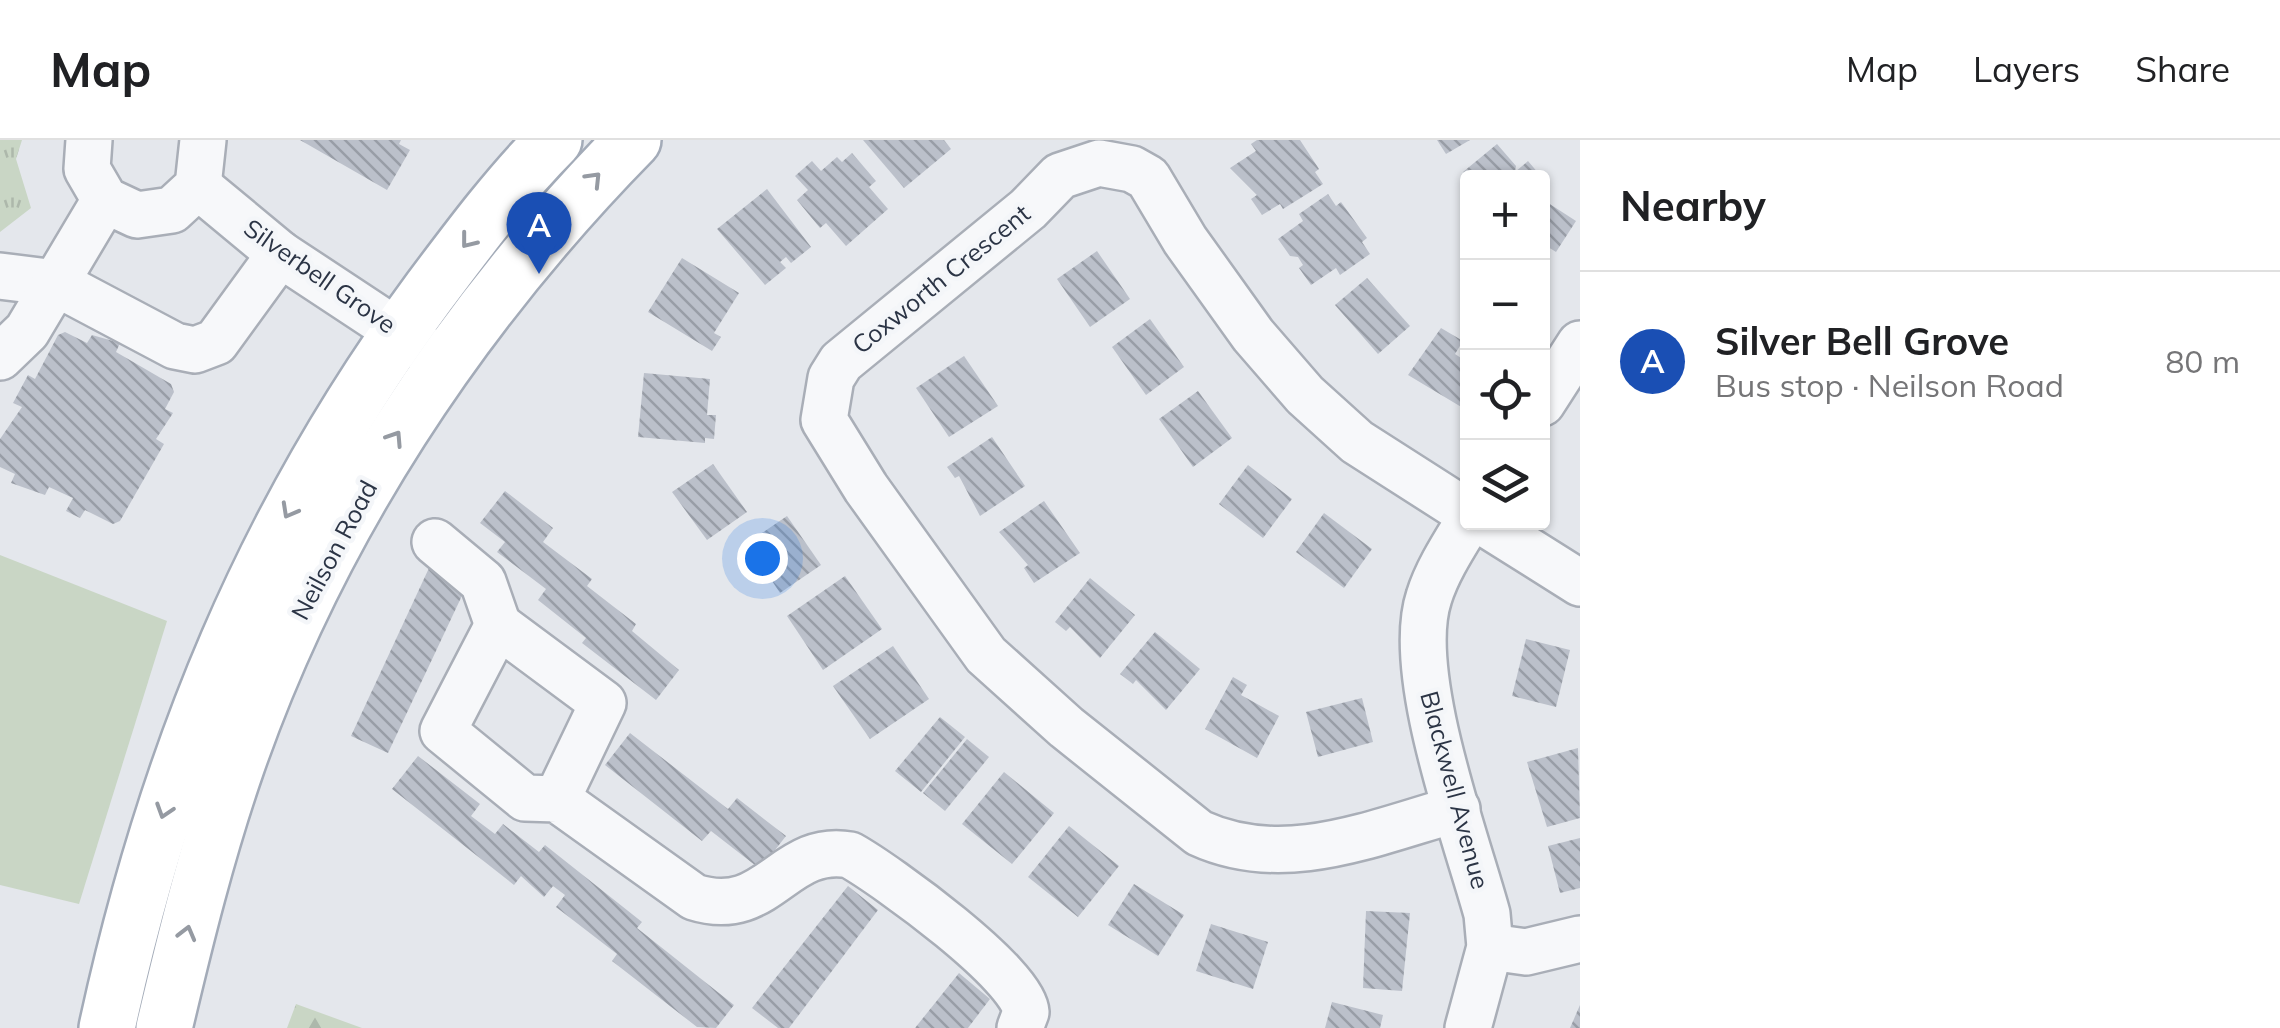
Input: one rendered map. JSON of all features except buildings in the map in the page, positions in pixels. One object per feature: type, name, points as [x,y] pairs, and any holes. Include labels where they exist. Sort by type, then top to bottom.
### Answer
[{"type":"main road","points":[[107,1028],[154,841],[187,738],[235,620],[336,426],[468,240],[554,140]]},
{"type":"main road","name":"Neilson Road","points":[[164,1028],[206,861],[237,762],[284,647],[330,551],[386,451],[444,363],[509,276],[633,140]]},
{"type":"street","points":[[89,140],[87,170],[105,200],[137,215],[172,210],[198,186],[203,140]]},
{"type":"street","name":"Coxworth Crescent","points":[[1456,809],[1285,853],[1223,844],[1199,833],[1014,683],[964,629],[824,420],[831,378],[841,362],[1028,209],[1060,176],[1099,163],[1132,169],[1148,178],[1185,240],[1253,335],[1304,395],[1357,442],[1460,508]]},
{"type":"street","name":"Silverbell Grove","points":[[198,186],[280,254],[444,363]]},
{"type":"street","points":[[3,348],[27,330],[105,200]]},
{"type":"street","points":[[0,276],[56,283],[175,346],[196,350],[216,342],[280,254]]},
{"type":"street","points":[[1550,391],[1580,344]]},
{"type":"street","name":"Blackwell Avenue","points":[[1464,530],[1428,599],[1425,622],[1426,693],[1488,914],[1490,946],[1468,1028]]},
{"type":"street","points":[[1496,530],[1580,583]]},
{"type":"street","points":[[436,542],[484,582],[498,625],[603,703],[557,800]]},
{"type":"street","points":[[498,625],[443,730],[525,798],[557,800],[694,897],[711,902],[745,900],[812,856],[830,852],[850,856],[972,945],[1018,988],[1026,1012],[1020,1028]]},
{"type":"street","points":[[1490,946],[1526,952],[1580,939]]},
{"type":"green space","points":[[0,140],[22,140],[16,159],[31,208],[0,232]]},
{"type":"green space","points":[[0,555],[167,621],[79,904],[0,885]]},
{"type":"green space","points":[[296,1004],[362,1028],[287,1028]]},
{"type":"place","name":"Silver Bell Grove","points":[[539,274]]}]
